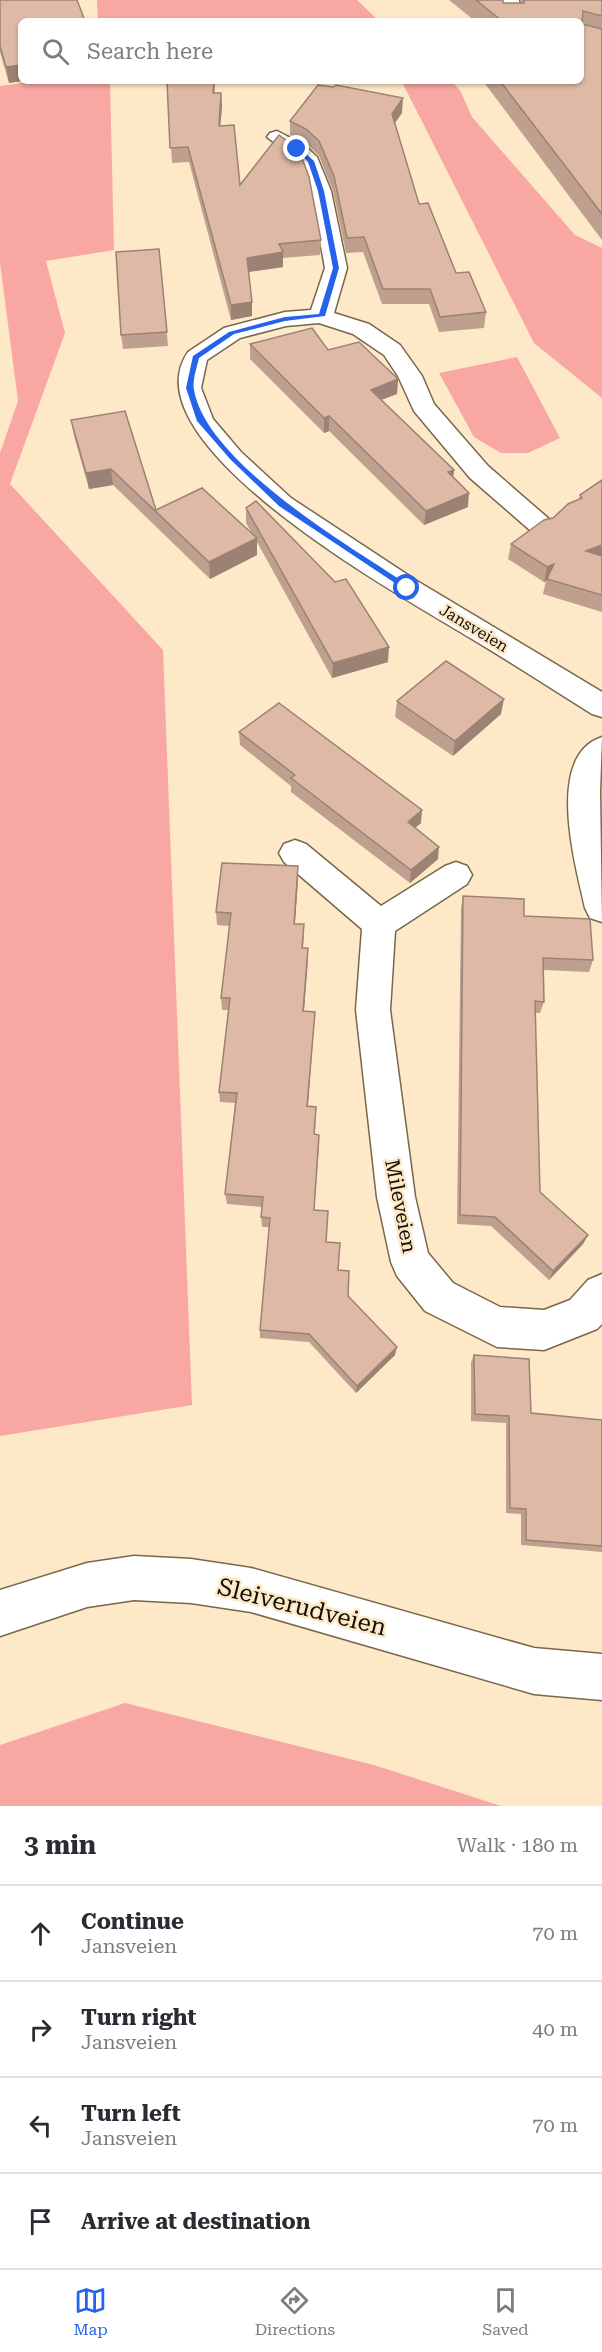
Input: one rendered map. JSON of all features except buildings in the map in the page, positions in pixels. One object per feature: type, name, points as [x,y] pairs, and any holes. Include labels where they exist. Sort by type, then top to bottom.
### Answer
[{"type":"street","points":[[510,0],[511,18]]},
{"type":"street","points":[[277,137],[297,149],[310,161],[321,191],[336,268],[321,316]]},
{"type":"street","name":"Jansveien","points":[[540,525],[479,472],[449,438],[423,406],[410,375],[392,350],[361,330],[321,316],[285,319],[232,333],[196,357],[189,388],[201,421],[232,458],[282,504],[407,588],[602,706]]},
{"type":"street","points":[[602,749],[592,759],[584,789],[587,839],[602,908]]},
{"type":"street","points":[[295,853],[380,924],[456,875]]},
{"type":"street","name":"Mileveien","points":[[380,924],[374,1010],[396,1197],[411,1262],[439,1297],[497,1327],[544,1330],[583,1315],[602,1294]]},
{"type":"street","name":"Sleiverudveien","points":[[0,1613],[87,1585],[134,1578],[191,1581],[251,1590],[534,1671],[602,1677]]},
{"type":"shaded area","points":[[97,0],[357,0],[376,18],[98,18]]},
{"type":"shaded area","points":[[18,84],[110,84],[114,250],[46,261],[65,333],[10,484],[163,650],[192,1405],[0,1436],[0,453],[18,401],[0,263],[0,86]]},
{"type":"shaded area","points":[[403,84],[454,84],[460,90],[472,117],[575,235],[602,248],[602,398],[534,343]]},
{"type":"shaded area","points":[[517,357],[560,438],[528,453],[501,453],[474,437],[439,373]]},
{"type":"shaded area","points":[[125,1703],[374,1765],[501,1806],[0,1806],[0,1745]]},
{"type":"route","points":[[297,149],[310,161],[321,191],[336,268],[321,316],[285,319],[232,333],[196,357],[189,388],[201,421],[232,458],[282,504],[407,588]]}]
